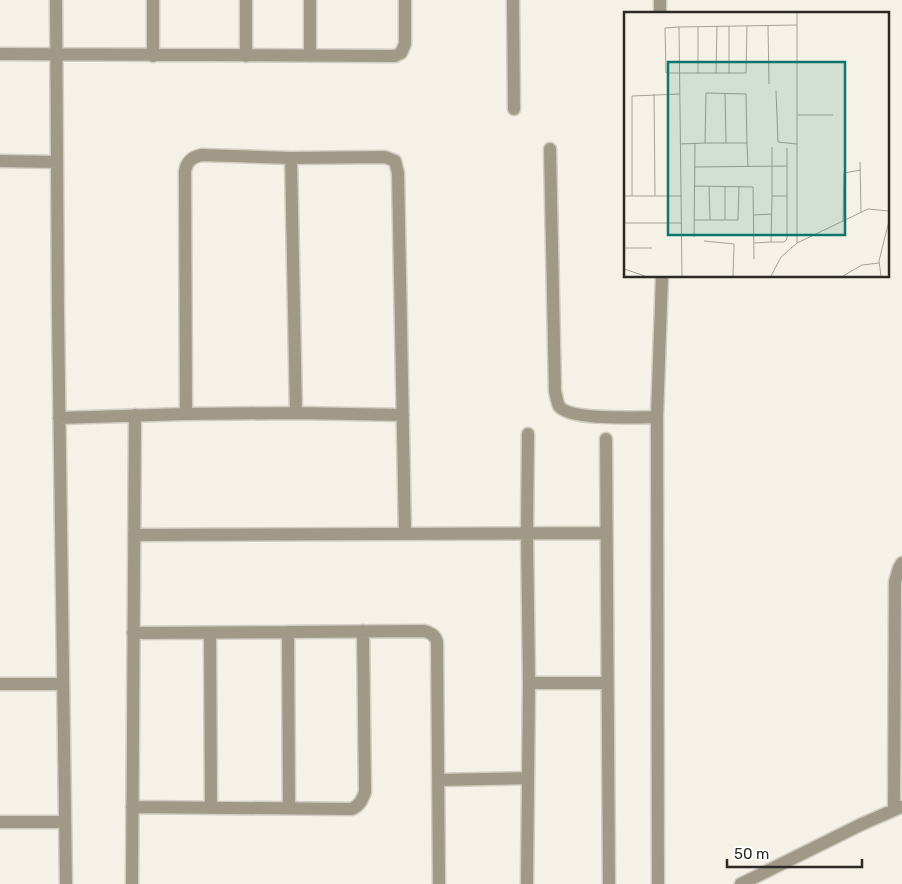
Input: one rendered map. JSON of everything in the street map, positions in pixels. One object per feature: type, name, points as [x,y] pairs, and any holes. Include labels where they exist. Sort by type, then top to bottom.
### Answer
[{"type":"street","points":[[56,0],[59,418],[66,884]]},
{"type":"street","points":[[153,0],[154,56]]},
{"type":"street","points":[[246,0],[246,56]]},
{"type":"street","points":[[310,0],[310,56]]},
{"type":"street","points":[[0,54],[56,56],[399,55],[404,49],[405,44],[405,0]]},
{"type":"street","points":[[513,0],[514,109]]},
{"type":"street","points":[[550,149],[555,391],[559,406],[568,412],[585,416],[657,417]]},
{"type":"street","points":[[186,414],[187,164],[190,159],[202,154],[291,158],[391,158],[396,164],[405,534]]},
{"type":"street","points":[[291,158],[296,413]]},
{"type":"street","points":[[0,161],[57,162]]},
{"type":"street","points":[[658,884],[657,417],[662,278]]},
{"type":"street","points":[[59,418],[296,413],[403,415]]},
{"type":"street","points":[[132,884],[135,416]]},
{"type":"street","points":[[527,884],[529,683],[528,434]]},
{"type":"street","points":[[606,440],[609,884]]},
{"type":"street","points":[[134,535],[606,533]]},
{"type":"street","points":[[741,884],[898,808],[895,582],[902,563]]},
{"type":"street","points":[[132,807],[352,809],[357,806],[365,792],[363,631]]},
{"type":"street","points":[[133,633],[424,631],[435,637],[437,642],[439,884]]},
{"type":"street","points":[[288,632],[289,808]]},
{"type":"street","points":[[210,633],[211,807]]},
{"type":"street","points":[[529,683],[607,683]]},
{"type":"street","points":[[0,684],[63,684]]},
{"type":"street","points":[[438,780],[528,778]]},
{"type":"street","points":[[0,822],[65,822]]}]
